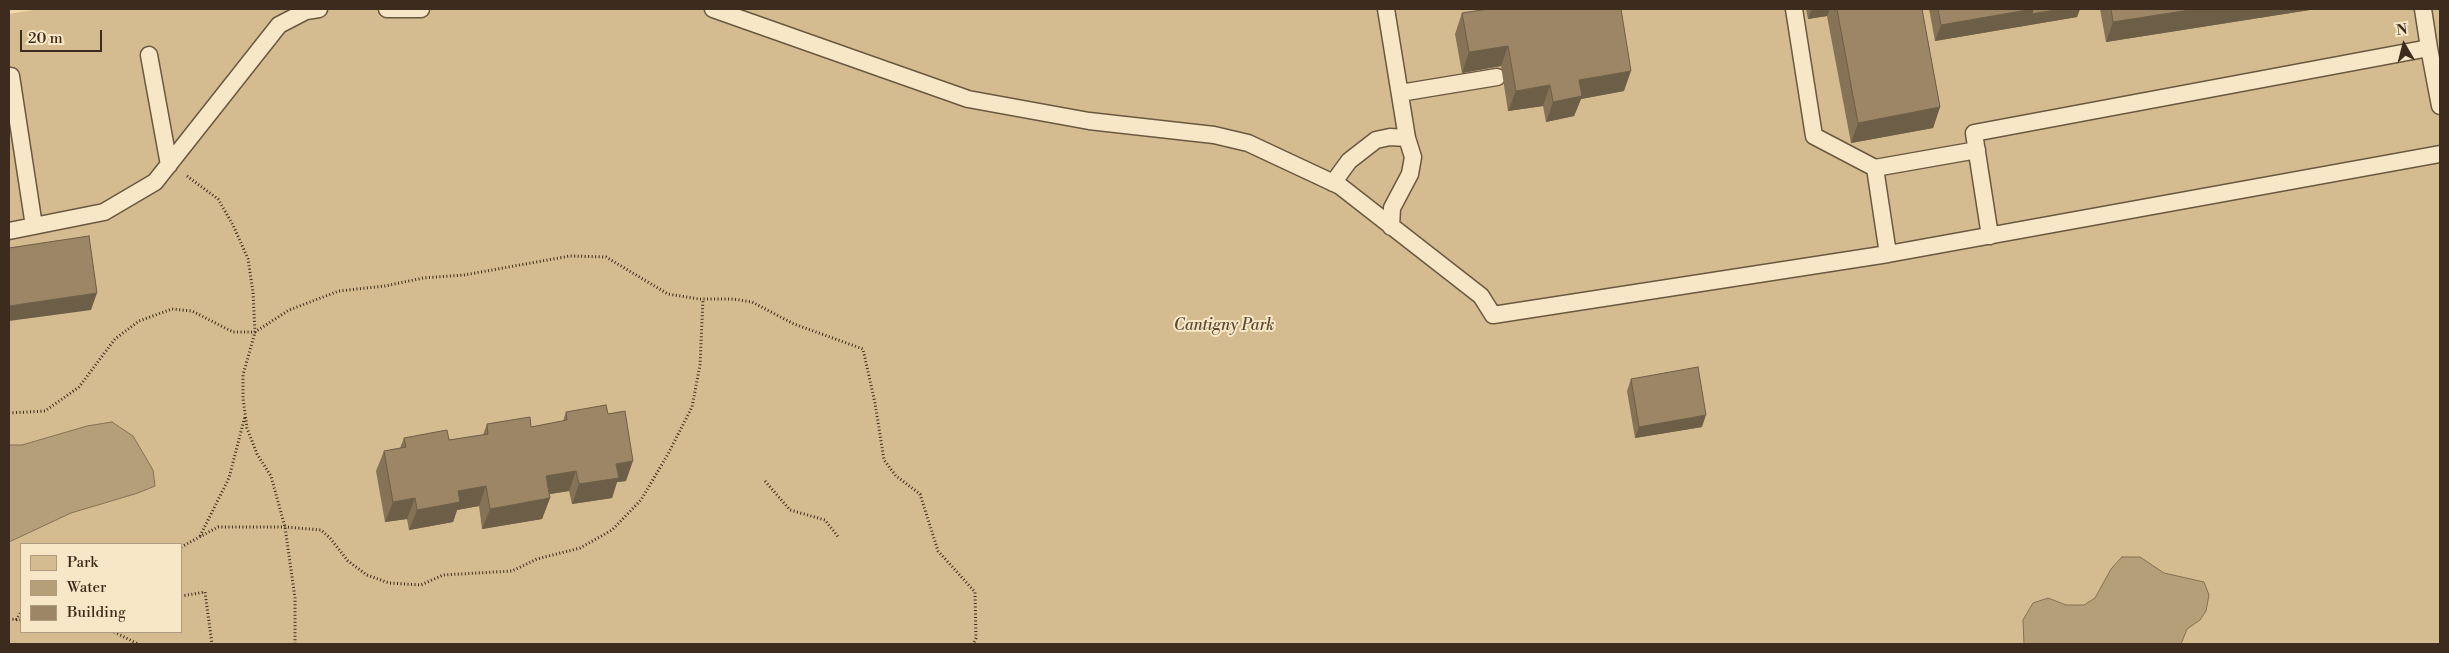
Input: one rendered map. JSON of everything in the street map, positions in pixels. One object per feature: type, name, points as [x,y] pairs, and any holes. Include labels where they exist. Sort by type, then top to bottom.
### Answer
[{"type":"lane","points":[[9,231],[104,212],[155,182],[279,26],[306,11],[319,9]]},
{"type":"lane","points":[[387,9],[421,9]]},
{"type":"lane","points":[[713,9],[968,99],[1089,121],[1214,135],[1248,143],[1340,186],[1481,296],[1493,315],[1888,254],[2440,154]]},
{"type":"lane","points":[[1386,9],[1407,138],[1413,157],[1410,174],[1392,208],[1391,227]]},
{"type":"lane","points":[[1794,9],[1814,136],[1875,168],[1977,150]]},
{"type":"lane","points":[[2423,9],[2428,48],[2440,106]]},
{"type":"lane","points":[[1990,236],[1974,132],[2428,48]]},
{"type":"lane","points":[[149,55],[169,164]]},
{"type":"lane","points":[[12,76],[34,226]]},
{"type":"lane","points":[[1400,93],[1496,76]]},
{"type":"lane","points":[[1332,183],[1349,161],[1376,140],[1390,137],[1407,138]]},
{"type":"lane","points":[[1875,168],[1888,254]]},
{"type":"path","points":[[169,164],[193,179],[218,199],[233,225],[248,259],[253,292],[254,332],[243,375],[245,414],[247,428],[258,454],[271,476],[285,527],[295,598],[295,644]]},
{"type":"path","points":[[9,413],[45,411],[79,387],[115,339],[139,321],[172,309],[192,311],[233,332],[254,332],[289,310],[339,291],[384,286],[423,278],[464,275],[570,256],[606,257],[668,294],[703,299],[733,299],[752,302],[794,324],[863,349],[875,403],[884,460],[896,476],[920,494],[938,551],[975,592],[976,638],[973,644]]},
{"type":"path","points":[[182,546],[218,527],[285,527],[321,530],[330,538],[348,562],[367,574],[389,583],[421,586],[443,575],[512,571],[537,559],[580,548],[612,530],[641,500],[668,454],[692,407],[700,365],[703,299]]},
{"type":"path","points":[[200,537],[229,478],[245,414]]},
{"type":"path","points":[[765,481],[790,510],[825,520],[839,538]]},
{"type":"path","points":[[182,596],[205,592],[212,644]]},
{"type":"path","points":[[16,621],[20,614]]},
{"type":"path","points":[[9,619],[20,620]]},
{"type":"path","points":[[116,633],[138,644]]},
{"type":"green space","name":"Cantigny Park","points":[[39,9],[2440,9],[2440,644],[9,644],[9,14]]},
{"type":"water","points":[[112,422],[133,436],[153,470],[155,486],[71,513],[9,542],[9,445],[22,445],[87,426]]},
{"type":"water","points":[[2122,557],[2140,557],[2164,573],[2204,582],[2209,595],[2206,611],[2200,620],[2187,629],[2181,644],[2024,644],[2023,620],[2033,603],[2048,598],[2066,605],[2084,605],[2095,598],[2111,569]]},
{"type":"building","points":[[1488,9],[1621,9],[1631,71],[1579,80],[1582,96],[1553,102],[1550,85],[1516,91],[1508,46],[1469,52],[1462,13]]},
{"type":"building","points":[[1837,9],[1922,9],[1940,107],[1858,123]]},
{"type":"building","points":[[1938,9],[2033,9],[1941,25]]},
{"type":"building","points":[[2033,9],[2060,9],[2032,14]]},
{"type":"building","points":[[2111,9],[2196,9],[2113,22]]},
{"type":"building","points":[[89,236],[97,293],[9,306],[9,248]]},
{"type":"building","points":[[1698,367],[1706,415],[1639,427],[1631,379]]},
{"type":"building","points":[[606,405],[608,414],[625,411],[633,461],[616,464],[619,478],[579,484],[576,471],[546,476],[550,498],[490,509],[486,486],[458,491],[460,502],[417,510],[415,498],[393,502],[384,451],[406,447],[404,438],[447,430],[449,440],[488,434],[487,424],[530,417],[531,427],[567,420],[566,412]]}]
